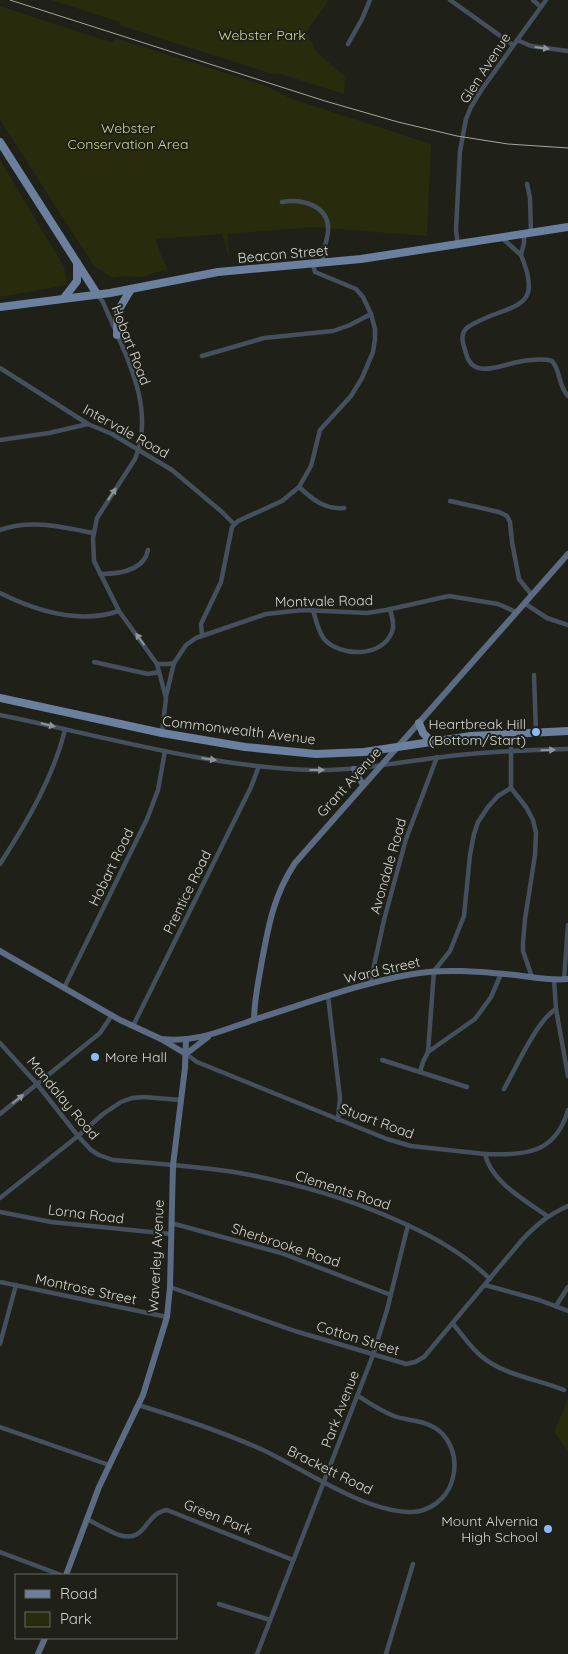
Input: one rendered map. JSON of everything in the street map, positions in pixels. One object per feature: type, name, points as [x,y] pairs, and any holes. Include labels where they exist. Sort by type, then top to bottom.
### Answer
[{"type":"main road","points":[[0,142],[98,294]]},
{"type":"main road","name":"Beacon Street","points":[[0,307],[130,289],[211,273],[370,258],[568,228]]},
{"type":"main road","points":[[64,298],[77,281],[77,261]]},
{"type":"main road","points":[[117,335],[118,310],[130,289]]},
{"type":"main road","name":"Commonwealth Avenue","points":[[0,698],[162,734],[245,747],[316,754],[351,753],[468,736],[568,731]]},
{"type":"main road","points":[[419,722],[423,733],[431,741]]},
{"type":"street","points":[[348,44],[370,0]]},
{"type":"street","points":[[450,0],[513,45]]},
{"type":"street","points":[[533,0],[541,7]]},
{"type":"street","name":"Glen Avenue","points":[[458,245],[456,230],[464,125],[474,102],[546,0]]},
{"type":"street","points":[[517,40],[531,46],[568,51]]},
{"type":"street","points":[[521,255],[528,234],[530,198],[527,184]]},
{"type":"street","points":[[282,202],[300,201],[314,206],[323,214],[328,228],[323,250],[323,263]]},
{"type":"street","points":[[502,238],[521,255],[528,276],[529,288],[526,296],[515,307],[484,318],[466,328],[462,337],[467,359],[474,366],[488,369],[518,362],[547,359],[552,361],[557,368],[563,390],[568,396]]},
{"type":"street","points":[[202,635],[202,624],[221,582],[227,557],[230,531],[234,524],[282,501],[299,487],[311,466],[320,430],[351,396],[370,360],[375,339],[375,328],[366,300],[358,291],[315,272],[313,264]]},
{"type":"street","name":"Hobart Road","points":[[98,294],[133,372],[142,423],[139,449],[131,467],[100,512],[93,533],[94,561],[119,611],[157,664],[166,698],[162,734]]},
{"type":"street","points":[[202,356],[264,338],[333,330],[350,325],[371,314]]},
{"type":"street","name":"Intervale Road","points":[[0,368],[88,424],[112,434],[139,449],[180,476],[234,524]]},
{"type":"street","points":[[0,440],[49,433],[88,424]]},
{"type":"street","points":[[299,487],[332,509],[344,508]]},
{"type":"street","points":[[450,501],[496,511],[507,516],[510,522],[519,579],[531,594]]},
{"type":"street","points":[[0,530],[19,525],[40,524],[93,533]]},
{"type":"street","points":[[100,574],[111,574],[136,567],[146,559],[148,550]]},
{"type":"street","name":"Grant Avenue","points":[[254,1020],[255,1001],[268,930],[278,892],[295,863],[568,554]]},
{"type":"street","points":[[0,593],[28,606],[60,614],[99,616],[119,611]]},
{"type":"street","name":"Montvale Road","points":[[166,698],[174,663],[188,643],[202,635],[266,614],[313,610],[352,613],[390,609],[439,597],[455,596],[498,604],[516,612]]},
{"type":"street","points":[[524,604],[547,618],[568,625]]},
{"type":"street","points":[[313,610],[325,640],[334,646],[352,652],[379,647],[388,639],[393,626],[390,609]]},
{"type":"street","points":[[94,662],[148,674],[159,672]]},
{"type":"street","points":[[157,664],[174,663]]},
{"type":"street","points":[[534,675],[536,732]]},
{"type":"street","points":[[0,715],[165,751],[259,766],[311,770],[354,769],[437,758],[512,751],[568,749]]},
{"type":"street","points":[[0,864],[41,792],[58,754],[65,730]]},
{"type":"street","points":[[511,733],[511,788],[526,807],[533,820],[536,833],[536,847],[523,943],[532,977]]},
{"type":"street","name":"Hobart Road","points":[[64,988],[147,819],[158,790],[165,751]]},
{"type":"street","name":"Avondale Road","points":[[370,984],[384,920],[406,839],[437,758]]},
{"type":"street","name":"Prentice Road","points":[[133,1026],[251,787],[259,766]]},
{"type":"street","points":[[354,769],[363,785]]},
{"type":"street","points":[[420,1072],[428,1052],[434,971],[450,951],[464,916],[470,855],[476,828],[488,807],[498,796],[511,788]]},
{"type":"street","points":[[566,980],[568,925]]},
{"type":"street","name":"Ward Street","points":[[0,951],[112,1015],[161,1039],[186,1054],[209,1036]]},
{"type":"street","name":"Ward Street","points":[[161,1039],[186,1040],[209,1036],[328,996],[393,977],[434,971],[502,974],[566,980]]},
{"type":"street","points":[[428,1052],[475,1019],[491,998],[502,974]]},
{"type":"street","points":[[554,980],[556,1009],[568,1076]]},
{"type":"street","points":[[328,996],[340,1098],[338,1120]]},
{"type":"street","points":[[504,1088],[526,1048],[550,1013],[556,1009]]},
{"type":"street","points":[[0,1114],[100,1033],[112,1015]]},
{"type":"street","name":"Waverley Avenue","points":[[66,1574],[109,1466],[149,1379],[167,1317],[170,1287],[173,1165],[186,1040]]},
{"type":"street","name":"Mandalay Road","points":[[0,1043],[37,1084],[91,1150],[113,1160],[173,1165]]},
{"type":"street","name":"Stuart Road","points":[[186,1054],[197,1062],[338,1120],[410,1146],[485,1154],[514,1155],[532,1152],[544,1146],[557,1134],[565,1122],[568,1110]]},
{"type":"street","points":[[382,1060],[467,1087]]},
{"type":"street","points":[[0,1198],[78,1136],[102,1114],[127,1099],[144,1097],[180,1100]]},
{"type":"street","points":[[485,1154],[487,1163],[508,1186],[547,1216]]},
{"type":"street","name":"Clements Road","points":[[173,1165],[236,1173],[287,1183],[338,1197],[408,1225],[448,1245],[490,1279]]},
{"type":"street","name":"Cotton Street","points":[[170,1287],[271,1323],[373,1356],[406,1364],[415,1362],[424,1356],[453,1324],[522,1240],[547,1216],[568,1206]]},
{"type":"street","name":"Lorna Road","points":[[0,1212],[51,1222],[170,1234]]},
{"type":"street","name":"Sherbrooke Road","points":[[171,1223],[281,1253],[391,1295]]},
{"type":"street","name":"Park Avenue","points":[[257,1654],[373,1356],[391,1295],[408,1225]]},
{"type":"street","name":"Montrose Street","points":[[0,1282],[167,1317]]},
{"type":"street","points":[[0,1344],[16,1285]]},
{"type":"street","points":[[485,1285],[568,1311]]},
{"type":"street","points":[[556,1306],[568,1287]]},
{"type":"street","points":[[453,1324],[480,1356],[491,1363],[564,1390]]},
{"type":"street","name":"Brackett Road","points":[[138,1405],[222,1433],[263,1450],[362,1500],[410,1512],[434,1506],[443,1498],[451,1485],[455,1471],[455,1458],[449,1444],[441,1433],[428,1424],[387,1413],[358,1396]]},
{"type":"street","points":[[0,1427],[109,1466]]},
{"type":"street","name":"Green Park","points":[[87,1519],[120,1535],[132,1537],[138,1535],[143,1530],[153,1515],[161,1510],[168,1510],[293,1560]]},
{"type":"street","points":[[0,1552],[58,1574]]},
{"type":"street","points":[[386,1654],[413,1564]]},
{"type":"street","points":[[219,1604],[270,1620]]},
{"type":"street","points":[[38,1654],[45,1639]]},
{"type":"green space","name":"Webster Park","points":[[51,0],[329,0],[306,32],[316,51],[345,77],[344,94],[277,73],[276,75],[119,25],[120,22]]},
{"type":"green space","name":"Webster Conservation Area","points":[[0,6],[113,43],[115,38],[269,87],[289,98],[431,144],[427,236],[312,227],[227,234],[230,261],[222,234],[156,239],[159,251],[168,269],[142,277],[126,276],[112,278],[94,266],[0,120]]},
{"type":"green space","points":[[0,160],[64,267],[67,285],[0,297]]},
{"type":"green space","points":[[568,1399],[568,1451],[554,1432]]},
{"type":"tram line","points":[[10,0],[325,101],[398,122],[457,136],[508,144],[568,148]]},
{"type":"place","name":"Heartbreak Hill (Bottom/Start)","points":[[536,732]]},
{"type":"place","name":"More Hall","points":[[95,1057]]},
{"type":"place","name":"Mount Alvernia High School","points":[[548,1529]]}]
